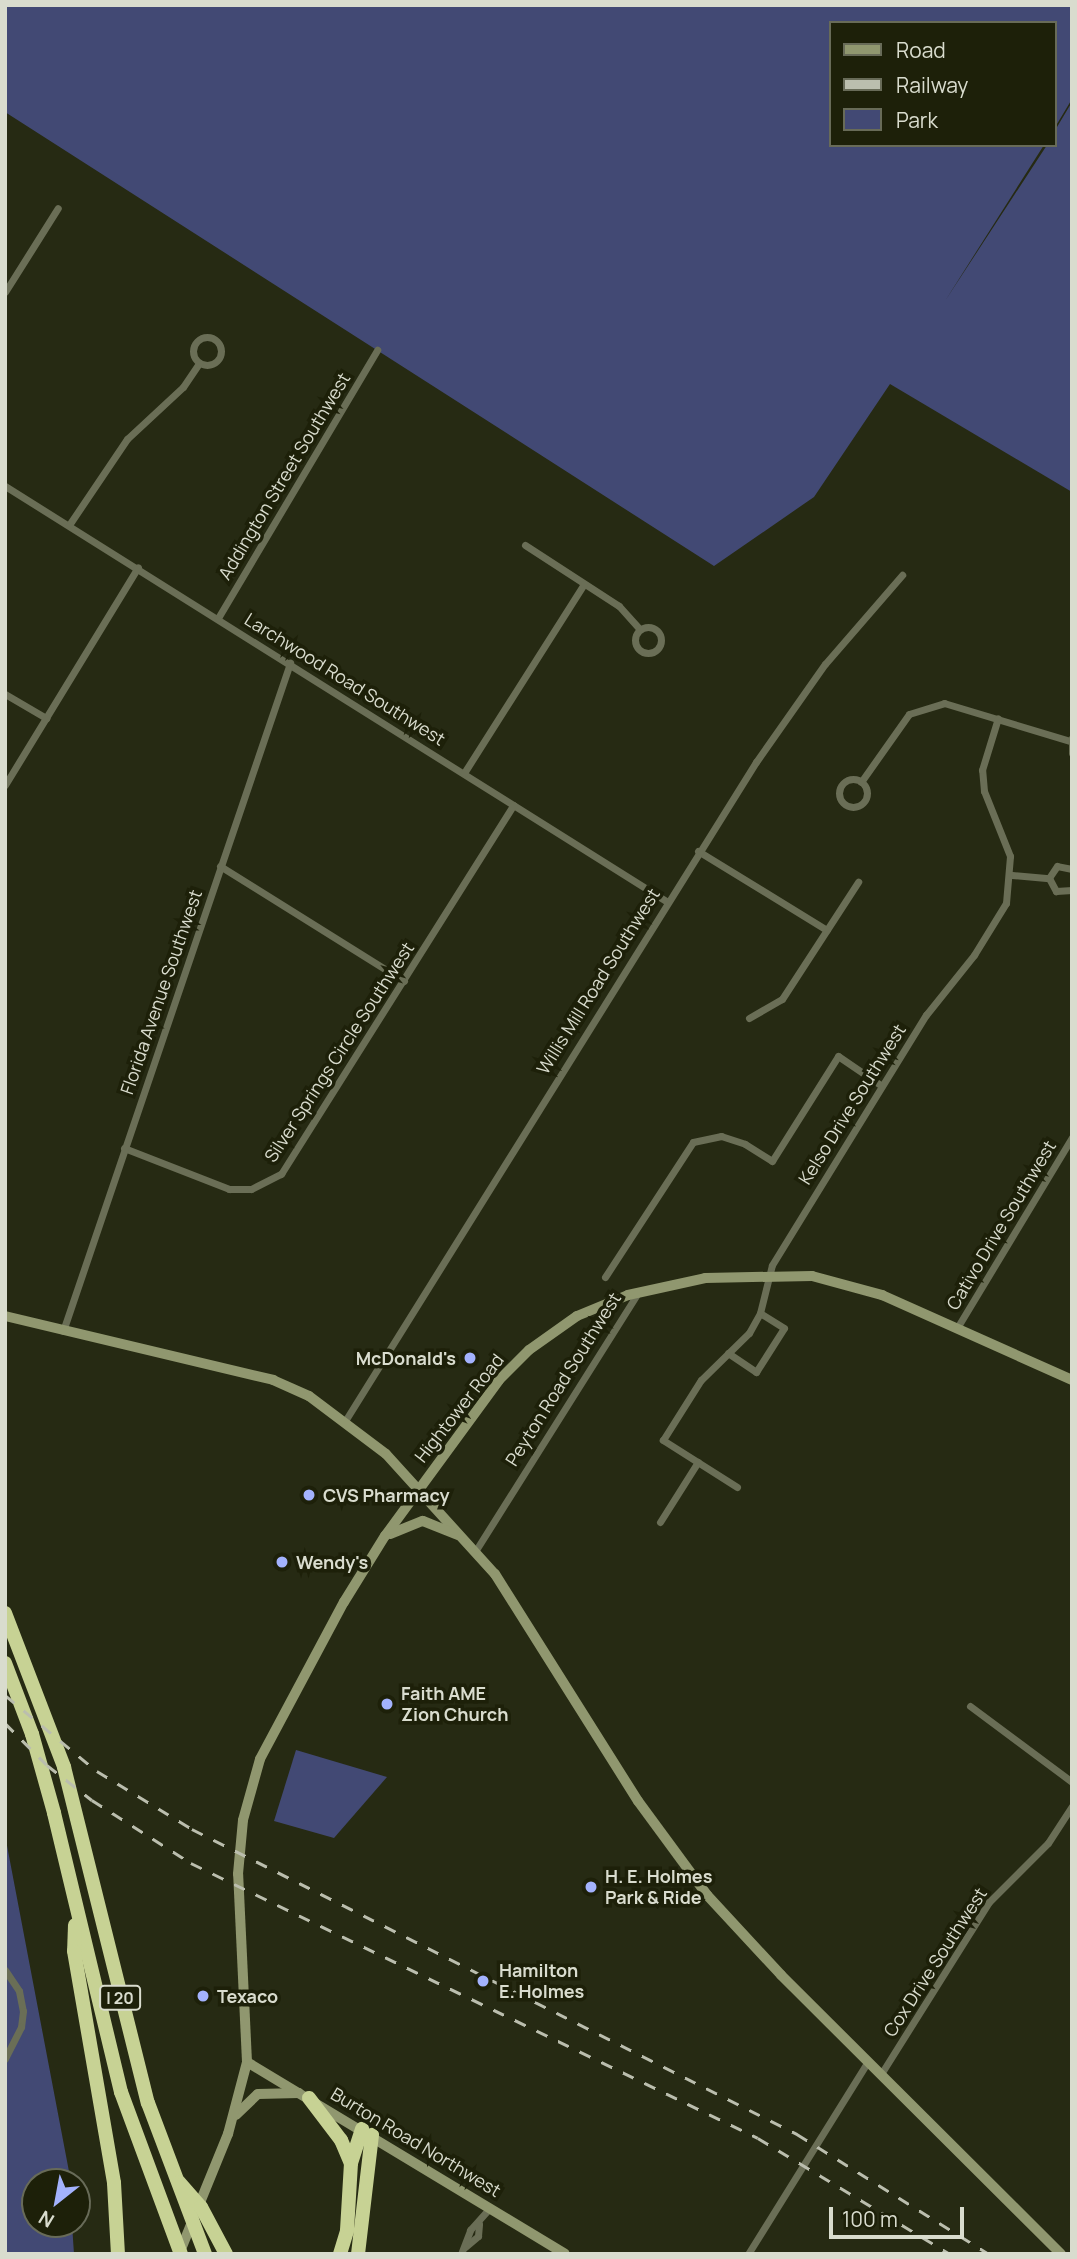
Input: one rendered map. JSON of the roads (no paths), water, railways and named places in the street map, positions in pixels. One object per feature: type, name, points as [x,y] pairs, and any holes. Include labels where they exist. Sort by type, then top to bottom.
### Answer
[{"type":"highway","name":"I 20","points":[[5,1613],[46,1713],[79,1819],[122,2007],[172,2175],[205,2254]]},
{"type":"highway","name":"I 20","points":[[8,1669],[54,1813],[121,2092],[160,2207],[180,2254]]},
{"type":"highway","points":[[75,1906],[74,1951],[114,2183],[118,2254]]},
{"type":"highway","points":[[305,2096],[341,2140],[351,2163]]},
{"type":"highway","points":[[340,2254],[346,2231],[351,2163],[367,2132]]},
{"type":"highway","points":[[358,2254],[367,2132]]},
{"type":"highway","points":[[172,2175],[201,2207],[226,2254]]},
{"type":"main road","name":"Peyton Road Southwest","points":[[638,1293],[705,1278],[812,1276],[849,1283],[1072,1380]]},
{"type":"main road","name":"Hightower Road","points":[[180,2254],[234,2117],[247,2062],[238,1874],[248,1796],[276,1723],[386,1536],[499,1380],[533,1346],[577,1316],[638,1293]]},
{"type":"main road","points":[[5,1316],[273,1380],[310,1396],[345,1420],[420,1487],[473,1546],[683,1864],[748,1941],[1061,2254]]},
{"type":"main road","points":[[386,1536],[423,1521],[441,1525],[473,1546]]},
{"type":"main road","name":"Burton Road Northwest","points":[[247,2062],[565,2254]]},
{"type":"main road","points":[[234,2117],[258,2094],[305,2096]]},
{"type":"street","points":[[5,292],[58,208]]},
{"type":"street","points":[[205,337],[215,340],[221,349],[219,359],[210,365],[199,363],[193,354],[195,343],[205,337]]},
{"type":"street","name":"Addington Street Southwest","points":[[218,618],[377,350]]},
{"type":"street","points":[[69,525],[127,439],[183,387],[199,363]]},
{"type":"street","name":"Larchwood Road Southwest","points":[[5,485],[666,901]]},
{"type":"street","points":[[524,545],[619,606],[640,629]]},
{"type":"street","points":[[5,785],[138,567]]},
{"type":"street","name":"Willis Mill Road Southwest","points":[[345,1420],[698,851],[825,664],[902,575]]},
{"type":"street","points":[[464,773],[584,584]]},
{"type":"street","name":"Florida Avenue Southwest","points":[[63,1331],[290,663]]},
{"type":"street","points":[[5,694],[46,719]]},
{"type":"street","points":[[861,782],[896,729],[909,715],[924,707],[944,703],[1071,739],[1072,753]]},
{"type":"street","points":[[998,718],[987,747],[983,780],[1008,847],[1012,876],[1049,878]]},
{"type":"street","name":"Silver Springs Circle Southwest","points":[[124,1149],[229,1189],[251,1189],[271,1182],[290,1164],[513,805]]},
{"type":"street","points":[[698,851],[829,927]]},
{"type":"street","points":[[220,866],[404,981]]},
{"type":"street","points":[[1049,878],[1057,866],[1072,869]]},
{"type":"street","name":"Kelso Drive Southwest","points":[[767,1276],[926,1015],[974,955],[1006,903],[1012,876]]},
{"type":"street","points":[[1049,878],[1056,891],[1072,890]]},
{"type":"street","points":[[749,1018],[782,999],[858,882]]},
{"type":"street","points":[[605,1277],[693,1142],[721,1136],[745,1143],[772,1161],[838,1056],[881,1086]]},
{"type":"street","name":"Cativo Drive Southwest","points":[[957,1328],[1072,1137]]},
{"type":"street","points":[[737,1487],[663,1440],[696,1386],[749,1333],[760,1313],[767,1276]]},
{"type":"street","name":"Peyton Road Southwest","points":[[473,1546],[638,1293]]},
{"type":"street","points":[[728,1353],[756,1373],[784,1328],[760,1313]]},
{"type":"street","points":[[660,1522],[698,1462]]},
{"type":"street","points":[[970,1706],[1072,1782]]},
{"type":"street","name":"Cox Drive Southwest","points":[[881,2074],[989,1902],[1030,1865],[1072,1806]]},
{"type":"street","points":[[5,1970],[19,1991],[23,2011],[21,2027],[5,2059]]},
{"type":"street","points":[[748,2254],[868,2061]]},
{"type":"street","points":[[463,2250],[478,2236],[479,2224],[490,2208]]},
{"type":"railway","points":[[5,1695],[97,1771],[192,1829],[797,2134],[989,2254]]},
{"type":"railway","points":[[5,1723],[47,1765],[92,1800],[191,1863],[758,2138],[950,2254]]},
{"type":"place","name":"McDonald's","points":[[470,1358]]},
{"type":"place","name":"CVS Pharmacy","points":[[309,1495]]},
{"type":"place","name":"Wendy's","points":[[282,1562]]},
{"type":"place","name":"Faith AME Zion Church","points":[[387,1704]]},
{"type":"place","name":"H. E. Holmes Park & Ride","points":[[591,1887]]},
{"type":"place","name":"Hamilton E. Holmes","points":[[483,1981]]},
{"type":"place","name":"Texaco","points":[[203,1996]]}]
